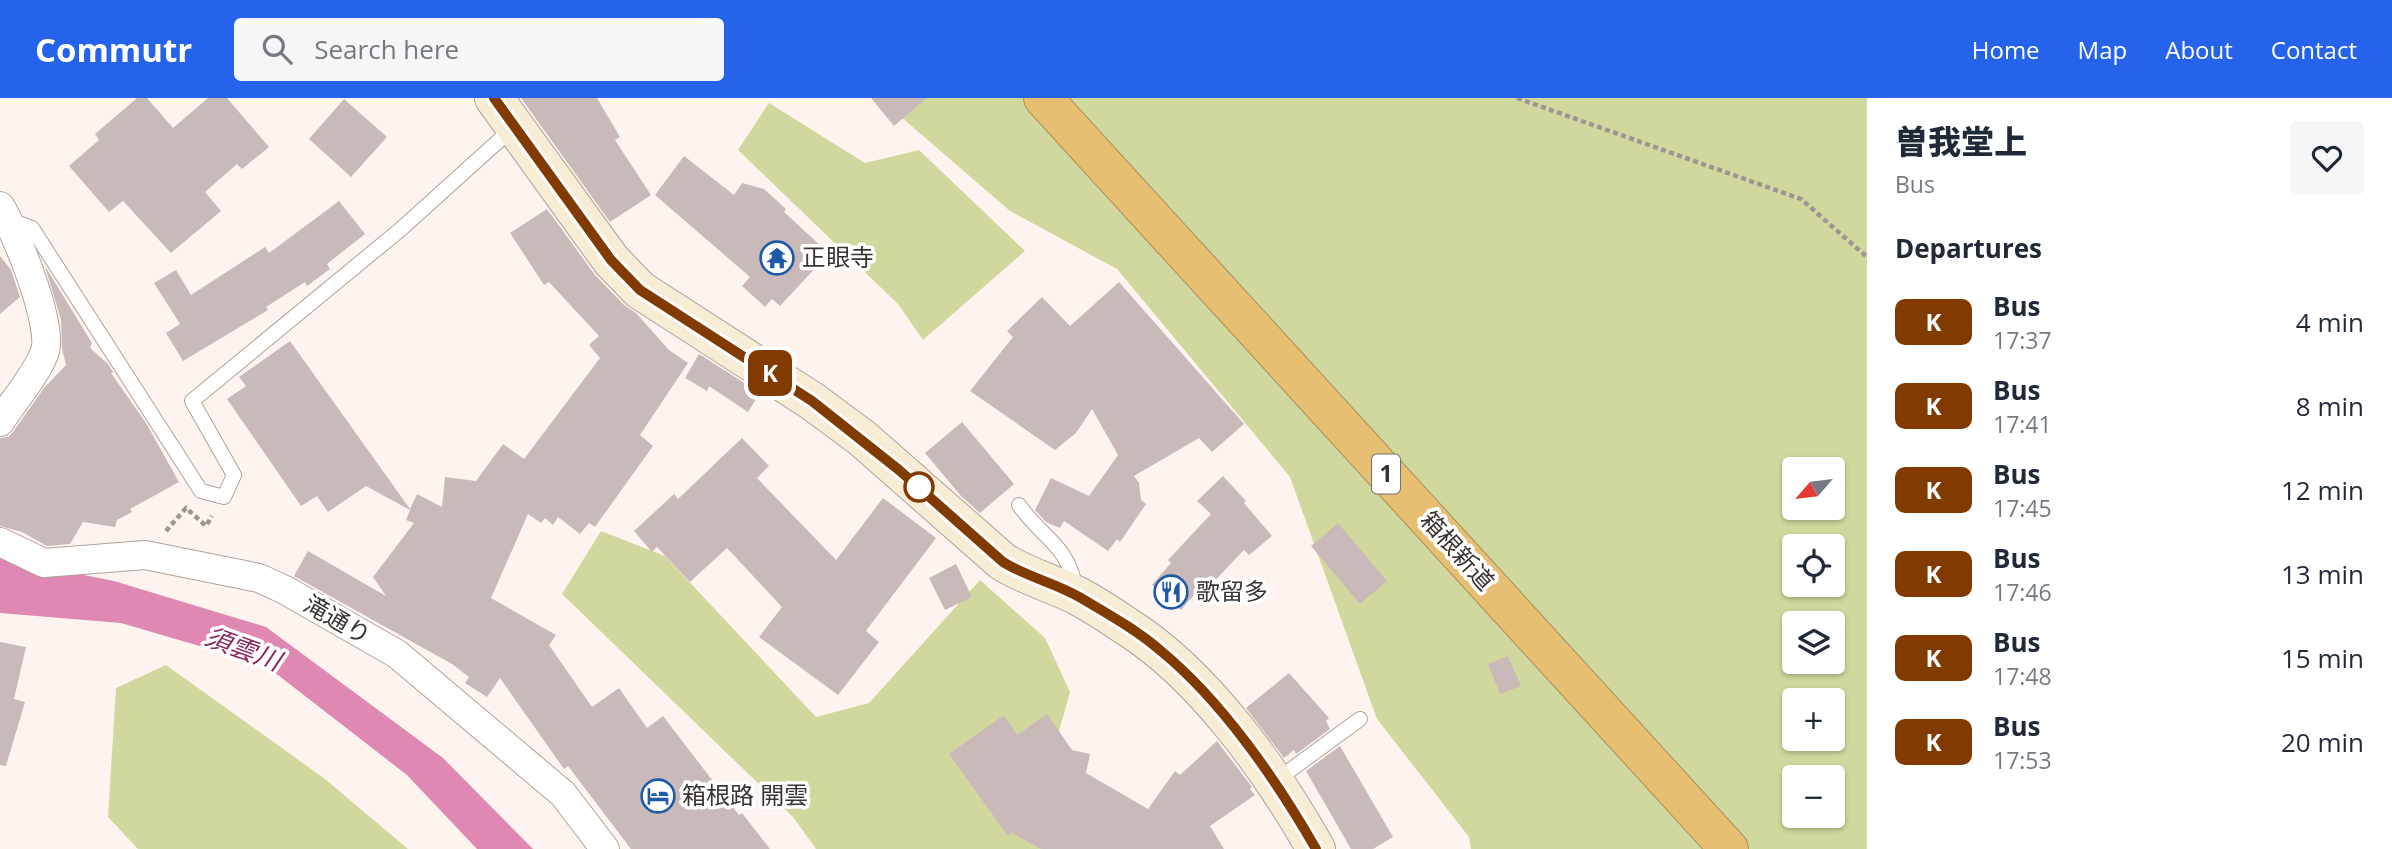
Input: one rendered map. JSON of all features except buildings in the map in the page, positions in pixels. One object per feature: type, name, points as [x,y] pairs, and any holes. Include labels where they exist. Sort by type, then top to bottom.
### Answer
[{"type":"highway","name":"箱根新道","points":[[1043,98],[1729,849]]},
{"type":"main road","points":[[504,112],[611,260],[640,290],[812,401],[899,470],[1003,562],[1020,573],[1076,595],[1140,635],[1191,677],[1221,712],[1273,783],[1315,849]]},
{"type":"street","points":[[0,422],[45,353],[48,338],[38,297],[3,223]]},
{"type":"street","name":"滝通り","points":[[0,542],[44,564],[145,555],[259,578],[285,590],[397,654],[563,794],[605,849]]},
{"type":"lane","points":[[3,223],[32,228],[201,491],[224,497],[234,475],[192,401],[401,229],[504,112]]},
{"type":"lane","points":[[1019,505],[1028,519],[1059,546],[1073,573],[1076,595]]},
{"type":"lane","points":[[1273,783],[1360,719]]},
{"type":"path","points":[[1517,98],[1801,199],[1867,257]]},
{"type":"path","points":[[145,555],[186,508],[206,526],[224,497]]},
{"type":"green space","points":[[879,98],[1867,98],[1867,849],[1471,849],[1469,837],[1377,719],[1290,477],[1117,269],[1010,211]]},
{"type":"green space","points":[[769,103],[865,163],[919,150],[1025,251],[923,340],[898,304],[738,150]]},
{"type":"green space","points":[[601,531],[665,556],[816,717],[869,703],[980,580],[1045,638],[1070,692],[1041,795],[1052,849],[816,849],[793,817],[562,594]]},
{"type":"green space","points":[[166,665],[325,779],[408,849],[138,849],[108,817],[116,688]]},
{"type":"water","name":"須雲川","points":[[0,558],[114,581],[266,627],[443,758],[533,849],[477,849],[407,775],[265,665],[121,623],[0,613]]},
{"type":"bus line","name":"K","points":[[494,98],[611,260],[640,290],[812,401],[899,470],[1003,562],[1020,573],[1076,595],[1161,650],[1191,677],[1246,744],[1316,849]]},
{"type":"place","name":"正眼寺","points":[[777,258]]},
{"type":"place","name":"歌留多","points":[[1171,592]]},
{"type":"place","name":"箱根路 開雲","points":[[658,796]]}]
